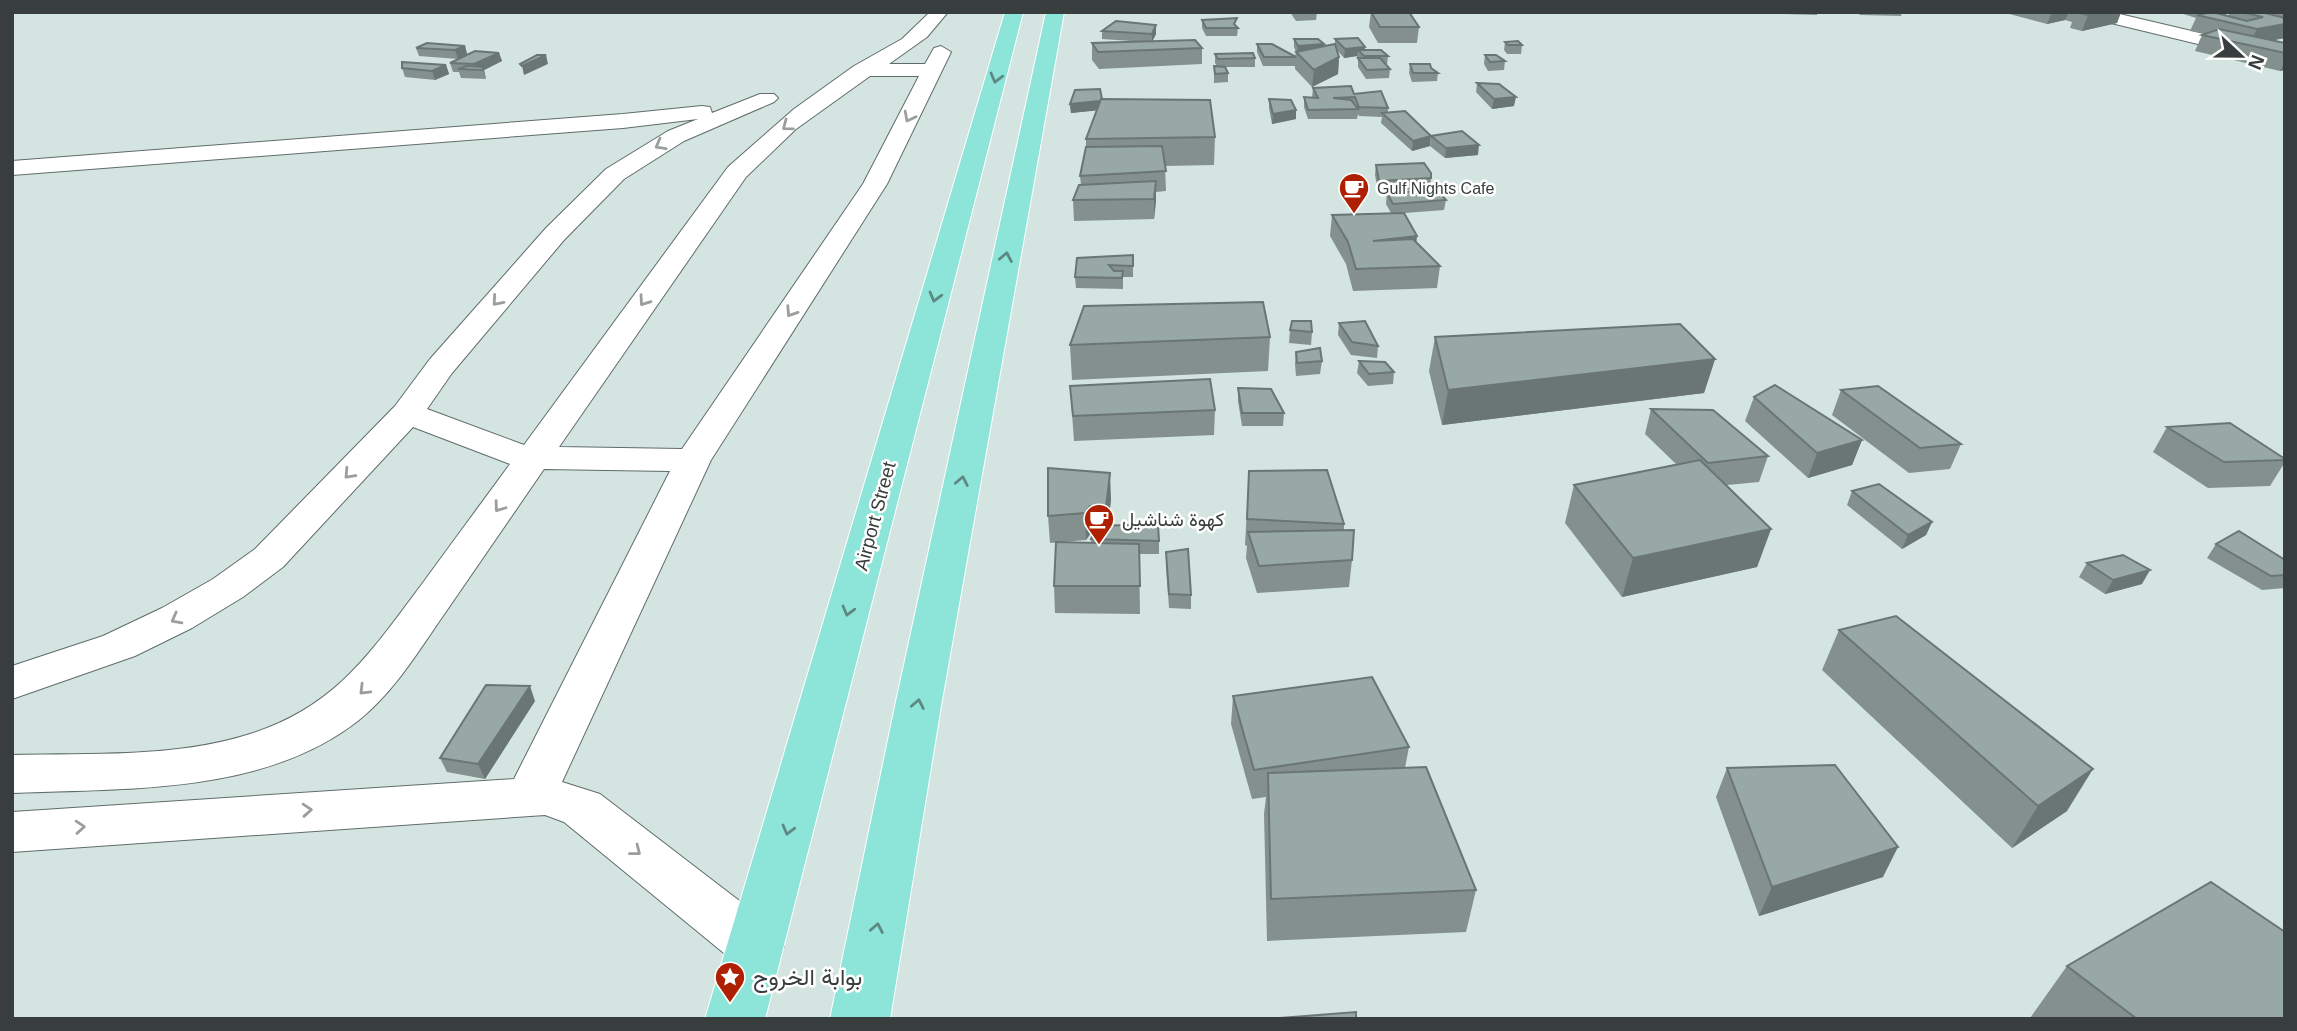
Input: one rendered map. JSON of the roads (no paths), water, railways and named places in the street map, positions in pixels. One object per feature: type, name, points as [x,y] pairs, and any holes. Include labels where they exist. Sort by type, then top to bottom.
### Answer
[{"type":"main road","name":"Airport Street","points":[[735,1019],[1014,12]]},
{"type":"main road","points":[[860,1019],[918,706],[1055,12]]},
{"type":"street","points":[[12,774],[208,763],[242,757],[277,745],[339,712],[380,673],[737,172],[766,142],[927,28],[939,12]]},
{"type":"street","points":[[531,794],[693,460],[875,184],[961,12]]},
{"type":"street","points":[[2088,12],[2285,59]]},
{"type":"street","points":[[12,683],[118,646],[177,618],[228,588],[269,558],[407,413],[441,366],[546,244],[615,174],[676,136],[842,72],[866,69],[932,70]]},
{"type":"street","points":[[12,168],[654,118],[786,92]]},
{"type":"street","points":[[407,413],[505,452],[534,458],[693,460]]},
{"type":"street","points":[[12,832],[531,794],[560,799],[582,808],[756,946]]},
{"type":"place","name":"Gulf Nights Cafe","points":[[1354,215]]},
{"type":"place","name":"كهوة شناشيل","points":[[1099,546]]},
{"type":"place","name":"بوابة الخروج","points":[[730,1004]]}]
